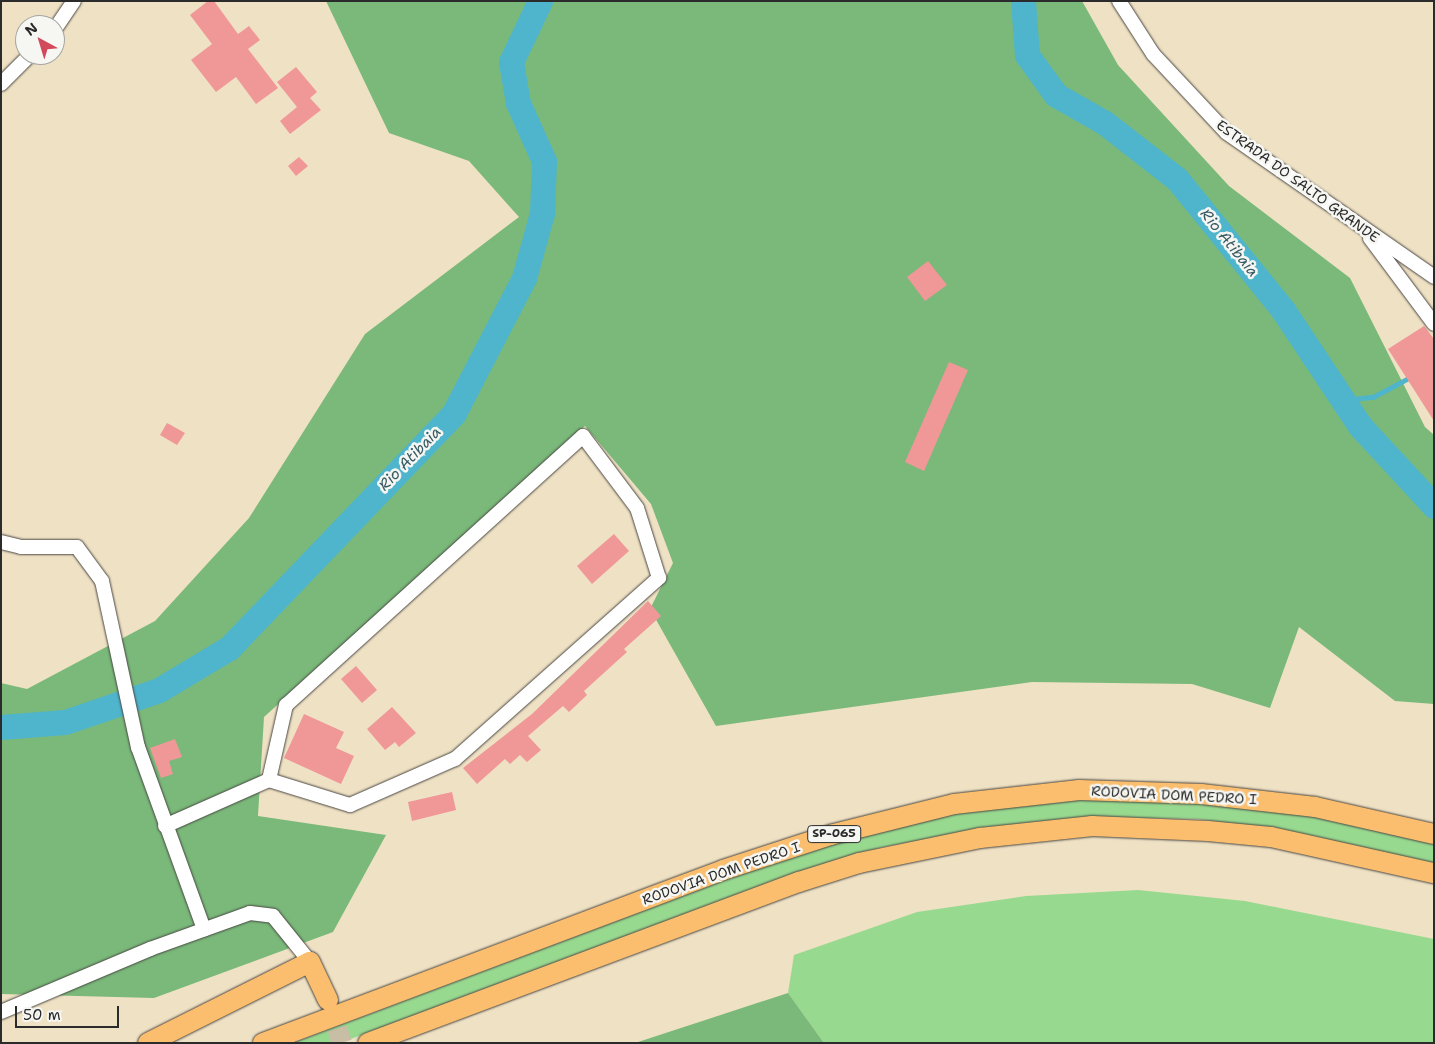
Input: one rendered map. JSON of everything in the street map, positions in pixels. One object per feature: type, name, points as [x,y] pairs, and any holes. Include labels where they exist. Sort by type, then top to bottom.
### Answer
[{"type":"highway","name":"RODOVIA DOM PEDRO I","points":[[263,1043],[723,870],[830,835],[954,804],[1079,790],[1201,794],[1315,807],[1434,834]]},
{"type":"highway","name":"SP-065","points":[[368,1043],[799,882],[859,863],[980,838],[1092,826],[1208,831],[1270,837],[1434,873]]},
{"type":"highway","points":[[148,1043],[310,962],[328,1000]]},
{"type":"street","points":[[64,15],[74,1]]},
{"type":"street","name":"ESTRADA DO SALTO GRANDE","points":[[1119,1],[1153,54],[1228,133],[1364,230],[1434,277]]},
{"type":"street","points":[[1,84],[20,65]]},
{"type":"street","points":[[1364,230],[1434,324]]},
{"type":"street","points":[[165,826],[269,780],[350,805],[456,759],[659,578],[637,508],[583,436],[286,704],[269,780]]},
{"type":"street","points":[[1,542],[21,547],[77,547],[102,581],[117,660],[138,747],[165,826],[204,929]]},
{"type":"street","points":[[1,1012],[204,929],[250,913],[273,916],[310,962]]},
{"type":"green space","points":[[326,1],[1082,1],[1118,65],[1229,186],[1350,278],[1425,427],[1434,435],[1434,704],[1395,701],[1299,627],[1270,708],[1192,684],[1032,682],[716,726],[650,609],[673,563],[651,504],[585,426],[264,717],[258,816],[386,835],[333,932],[154,998],[1,994],[1,683],[27,689],[155,621],[249,518],[365,334],[519,217],[469,161],[389,133]]},
{"type":"green space","points":[[1147,797],[1292,812],[1434,842],[1434,864],[1304,834],[1198,819],[1093,817],[989,828],[883,847],[797,873],[340,1043],[293,1043],[794,854],[926,817],[1038,801]]},
{"type":"green space","points":[[1138,890],[1245,901],[1434,939],[1434,1043],[824,1043],[788,993],[794,955],[917,912],[1026,896]]},
{"type":"green space","points":[[788,993],[824,1043],[635,1043]]},
{"type":"building","points":[[208,1],[214,1],[238,34],[249,26],[260,40],[248,49],[278,88],[256,104],[236,77],[216,92],[191,60],[212,44],[190,15]]},
{"type":"building","points":[[296,67],[317,92],[310,98],[321,110],[290,134],[280,121],[297,107],[277,82]]},
{"type":"building","points":[[299,157],[308,166],[296,176],[288,166]]},
{"type":"building","points":[[928,261],[947,285],[925,301],[907,277]]},
{"type":"building","points":[[1424,326],[1434,339],[1434,421],[1388,349]]},
{"type":"building","points":[[949,362],[968,370],[924,471],[905,462]]},
{"type":"building","points":[[167,423],[185,433],[177,445],[160,435]]},
{"type":"building","points":[[614,534],[629,551],[592,584],[577,566]]},
{"type":"building","points":[[648,601],[661,616],[624,649],[627,652],[584,691],[587,695],[569,712],[563,706],[528,736],[541,750],[527,762],[520,755],[510,764],[505,759],[477,784],[463,768],[532,714]]},
{"type":"building","points":[[356,666],[377,690],[362,703],[341,679]]},
{"type":"building","points":[[392,707],[416,733],[399,747],[395,742],[385,750],[367,729]]},
{"type":"building","points":[[304,714],[344,732],[336,748],[354,756],[341,784],[284,758]]},
{"type":"building","points":[[175,739],[182,757],[169,761],[173,774],[161,778],[150,748]]},
{"type":"building","points":[[452,792],[456,810],[412,821],[408,802]]},
{"type":"waterway","name":"Rio Atibaia","points":[[1,727],[65,722],[159,690],[229,648],[454,413],[524,278],[542,213],[544,161],[518,103],[511,62],[540,1]]},
{"type":"waterway","name":"Rio Atibaia","points":[[1023,1],[1027,55],[1056,95],[1105,123],[1177,179],[1283,310],[1360,426],[1434,506]]},
{"type":"waterway","points":[[1343,400],[1373,397],[1407,379]]},
{"type":"tunnel","points":[[328,1000],[342,1043]]}]
